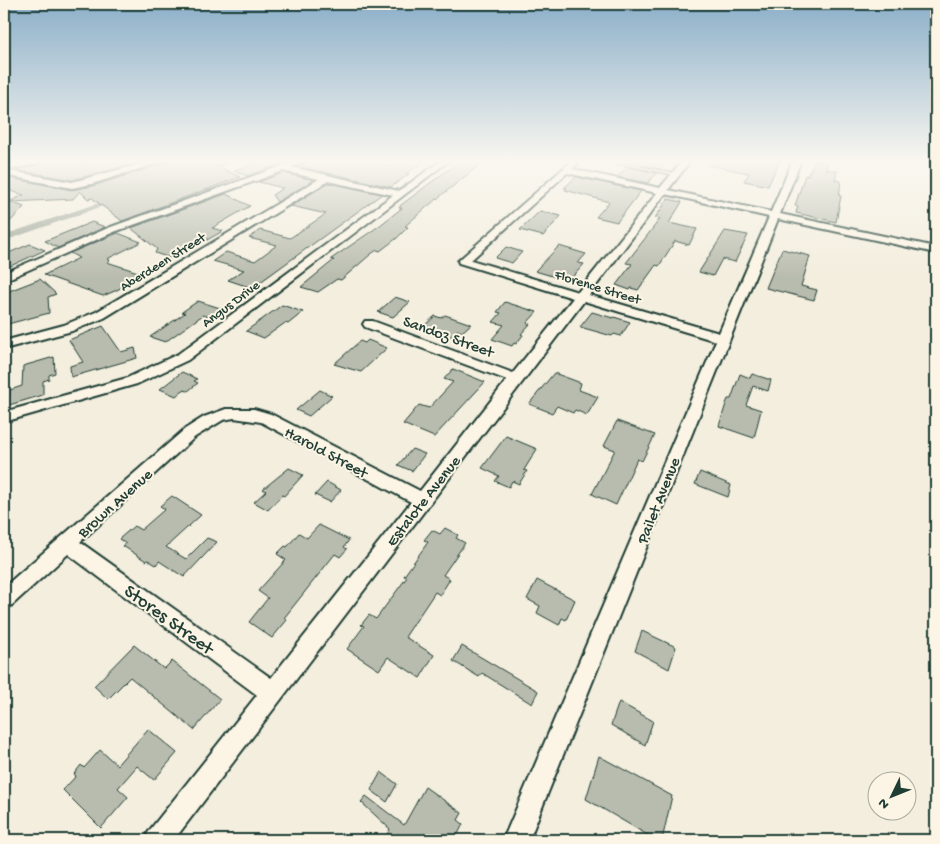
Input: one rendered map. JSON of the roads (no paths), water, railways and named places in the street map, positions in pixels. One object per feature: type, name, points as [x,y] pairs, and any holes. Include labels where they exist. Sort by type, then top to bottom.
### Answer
[{"type":"street","points":[[4,277],[111,230],[195,199]]},
{"type":"street","name":"Aberdeen Street","points":[[4,345],[68,328],[100,315],[291,199]]},
{"type":"street","name":"Angus Drive","points":[[4,417],[132,381],[176,361],[394,199]]},
{"type":"street","name":"Florence Street","points":[[531,199],[463,261],[724,339]]},
{"type":"street","name":"Estalote Avenue","points":[[158,840],[656,199]]},
{"type":"street","points":[[703,199],[936,250]]},
{"type":"street","name":"Pailet Avenue","points":[[516,840],[780,199]]},
{"type":"street","name":"Sandoz Street","points":[[369,324],[517,379]]},
{"type":"street","name":"Harold Street","points":[[229,413],[246,412],[266,418],[422,500]]},
{"type":"street","name":"Brown Avenue","points":[[4,599],[190,433],[217,416],[229,413]]},
{"type":"street","name":"Stores Street","points":[[67,544],[273,693]]},
{"type":"waterway","points":[[4,238],[118,199]]}]
